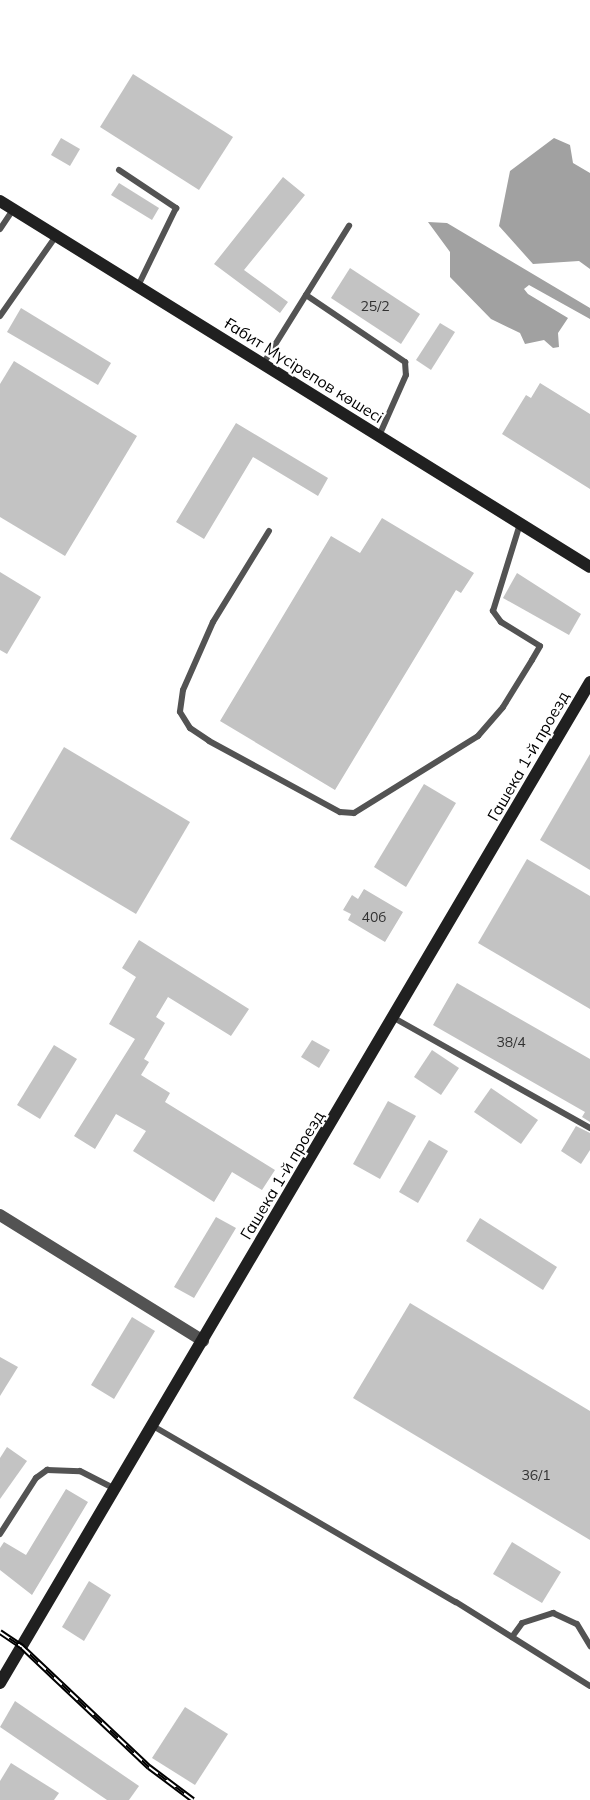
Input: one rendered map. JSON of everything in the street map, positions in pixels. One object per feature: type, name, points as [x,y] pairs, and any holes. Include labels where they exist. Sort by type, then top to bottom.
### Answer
[{"type":"main road","name":"Ғабит Мүсірепов көшесі","points":[[0,201],[590,567]]},
{"type":"main road","name":"Гашека 1-й проезд","points":[[0,1683],[590,682]]},
{"type":"street","points":[[0,1215],[203,1341]]},
{"type":"lane","points":[[119,170],[176,208],[138,286]]},
{"type":"lane","points":[[0,229],[13,210]]},
{"type":"lane","points":[[263,364],[349,226]]},
{"type":"lane","points":[[0,316],[57,236]]},
{"type":"lane","points":[[306,295],[405,362],[406,375],[379,436]]},
{"type":"lane","points":[[269,531],[213,622],[183,690],[180,712],[190,728],[209,741],[340,812],[354,813],[478,736],[503,707],[532,660],[540,646],[507,627],[493,611],[520,524]]},
{"type":"lane","points":[[394,1018],[590,1128]]},
{"type":"lane","points":[[153,1426],[512,1636],[590,1686]]},
{"type":"lane","points":[[0,1534],[36,1478],[47,1470],[80,1471],[115,1490]]},
{"type":"lane","points":[[512,1636],[522,1623],[553,1614],[577,1624],[590,1646]]},
{"type":"shaded area","points":[[554,138],[570,145],[573,163],[590,173],[590,269],[579,261],[533,264],[499,226],[510,171]]},
{"type":"shaded area","points":[[428,222],[447,223],[590,308],[590,319],[529,285],[524,289],[528,294],[568,318],[558,333],[559,347],[553,348],[544,340],[525,344],[520,333],[491,319],[450,277],[450,252]]},
{"type":"building","points":[[133,74],[233,137],[199,190],[100,127]]},
{"type":"building","points":[[61,138],[80,149],[70,166],[51,155]]},
{"type":"building","points":[[283,177],[305,195],[244,270],[288,302],[280,313],[214,264]]},
{"type":"building","points":[[119,183],[159,208],[152,220],[111,195]]},
{"type":"building","points":[[350,268],[420,314],[401,344],[331,298]]},
{"type":"building","points":[[21,308],[111,363],[98,385],[7,332]]},
{"type":"building","points":[[440,323],[455,332],[431,370],[416,360]]},
{"type":"building","points":[[14,361],[137,436],[65,556],[0,517],[0,384]]},
{"type":"building","points":[[540,383],[590,414],[590,489],[502,434],[526,395],[531,398]]},
{"type":"building","points":[[236,423],[328,478],[318,496],[253,457],[204,539],[176,522]]},
{"type":"building","points":[[382,518],[474,573],[461,593],[456,590],[335,790],[220,721],[331,536],[360,553]]},
{"type":"building","points":[[0,572],[41,597],[7,654],[0,650]]},
{"type":"building","points":[[517,573],[581,614],[569,635],[503,598]]},
{"type":"building","points":[[64,747],[190,822],[136,914],[10,839]]},
{"type":"building","points":[[590,754],[590,870],[540,840]]},
{"type":"building","points":[[424,784],[456,803],[406,887],[374,867]]},
{"type":"building","points":[[527,859],[590,896],[590,1009],[478,943]]},
{"type":"building","points":[[364,889],[403,912],[385,942],[348,920],[351,914],[343,910],[352,895],[358,899]]},
{"type":"building","points":[[139,940],[249,1009],[231,1036],[168,997],[156,1017],[165,1023],[144,1059],[149,1062],[141,1075],[170,1093],[165,1102],[275,1170],[262,1190],[232,1172],[214,1202],[133,1151],[146,1131],[116,1114],[95,1149],[74,1136],[135,1039],[109,1024],[136,977],[122,968]]},
{"type":"building","points":[[457,983],[590,1059],[590,1122],[582,1117],[585,1112],[433,1025]]},
{"type":"building","points":[[312,1040],[330,1050],[319,1068],[301,1057]]},
{"type":"building","points":[[54,1045],[77,1059],[40,1119],[17,1105]]},
{"type":"building","points":[[432,1050],[459,1068],[441,1095],[414,1077]]},
{"type":"building","points":[[491,1088],[538,1120],[521,1144],[474,1112]]},
{"type":"building","points":[[388,1101],[416,1116],[380,1179],[353,1164]]},
{"type":"building","points":[[576,1126],[590,1133],[590,1150],[581,1164],[561,1151]]},
{"type":"building","points":[[429,1140],[448,1151],[418,1203],[399,1192]]},
{"type":"building","points":[[216,1217],[236,1228],[194,1298],[174,1287]]},
{"type":"building","points":[[480,1218],[557,1267],[543,1290],[466,1241]]},
{"type":"building","points":[[410,1303],[590,1411],[590,1540],[353,1398]]},
{"type":"building","points":[[132,1317],[155,1331],[114,1399],[91,1385]]},
{"type":"building","points":[[0,1357],[18,1367],[0,1396]]},
{"type":"building","points":[[7,1447],[27,1461],[0,1499],[0,1458]]},
{"type":"building","points":[[66,1489],[88,1502],[32,1595],[0,1570],[0,1548],[4,1542],[26,1555]]},
{"type":"building","points":[[512,1542],[561,1572],[542,1603],[493,1574]]},
{"type":"building","points":[[89,1581],[111,1595],[84,1641],[62,1627]]},
{"type":"building","points":[[15,1701],[139,1786],[129,1800],[107,1800],[0,1727]]},
{"type":"building","points":[[185,1707],[228,1734],[195,1785],[152,1758]]},
{"type":"building","points":[[11,1763],[59,1793],[54,1800],[0,1800],[0,1781]]},
{"type":"railway","points":[[0,1632],[22,1647],[149,1767],[193,1800]]}]
